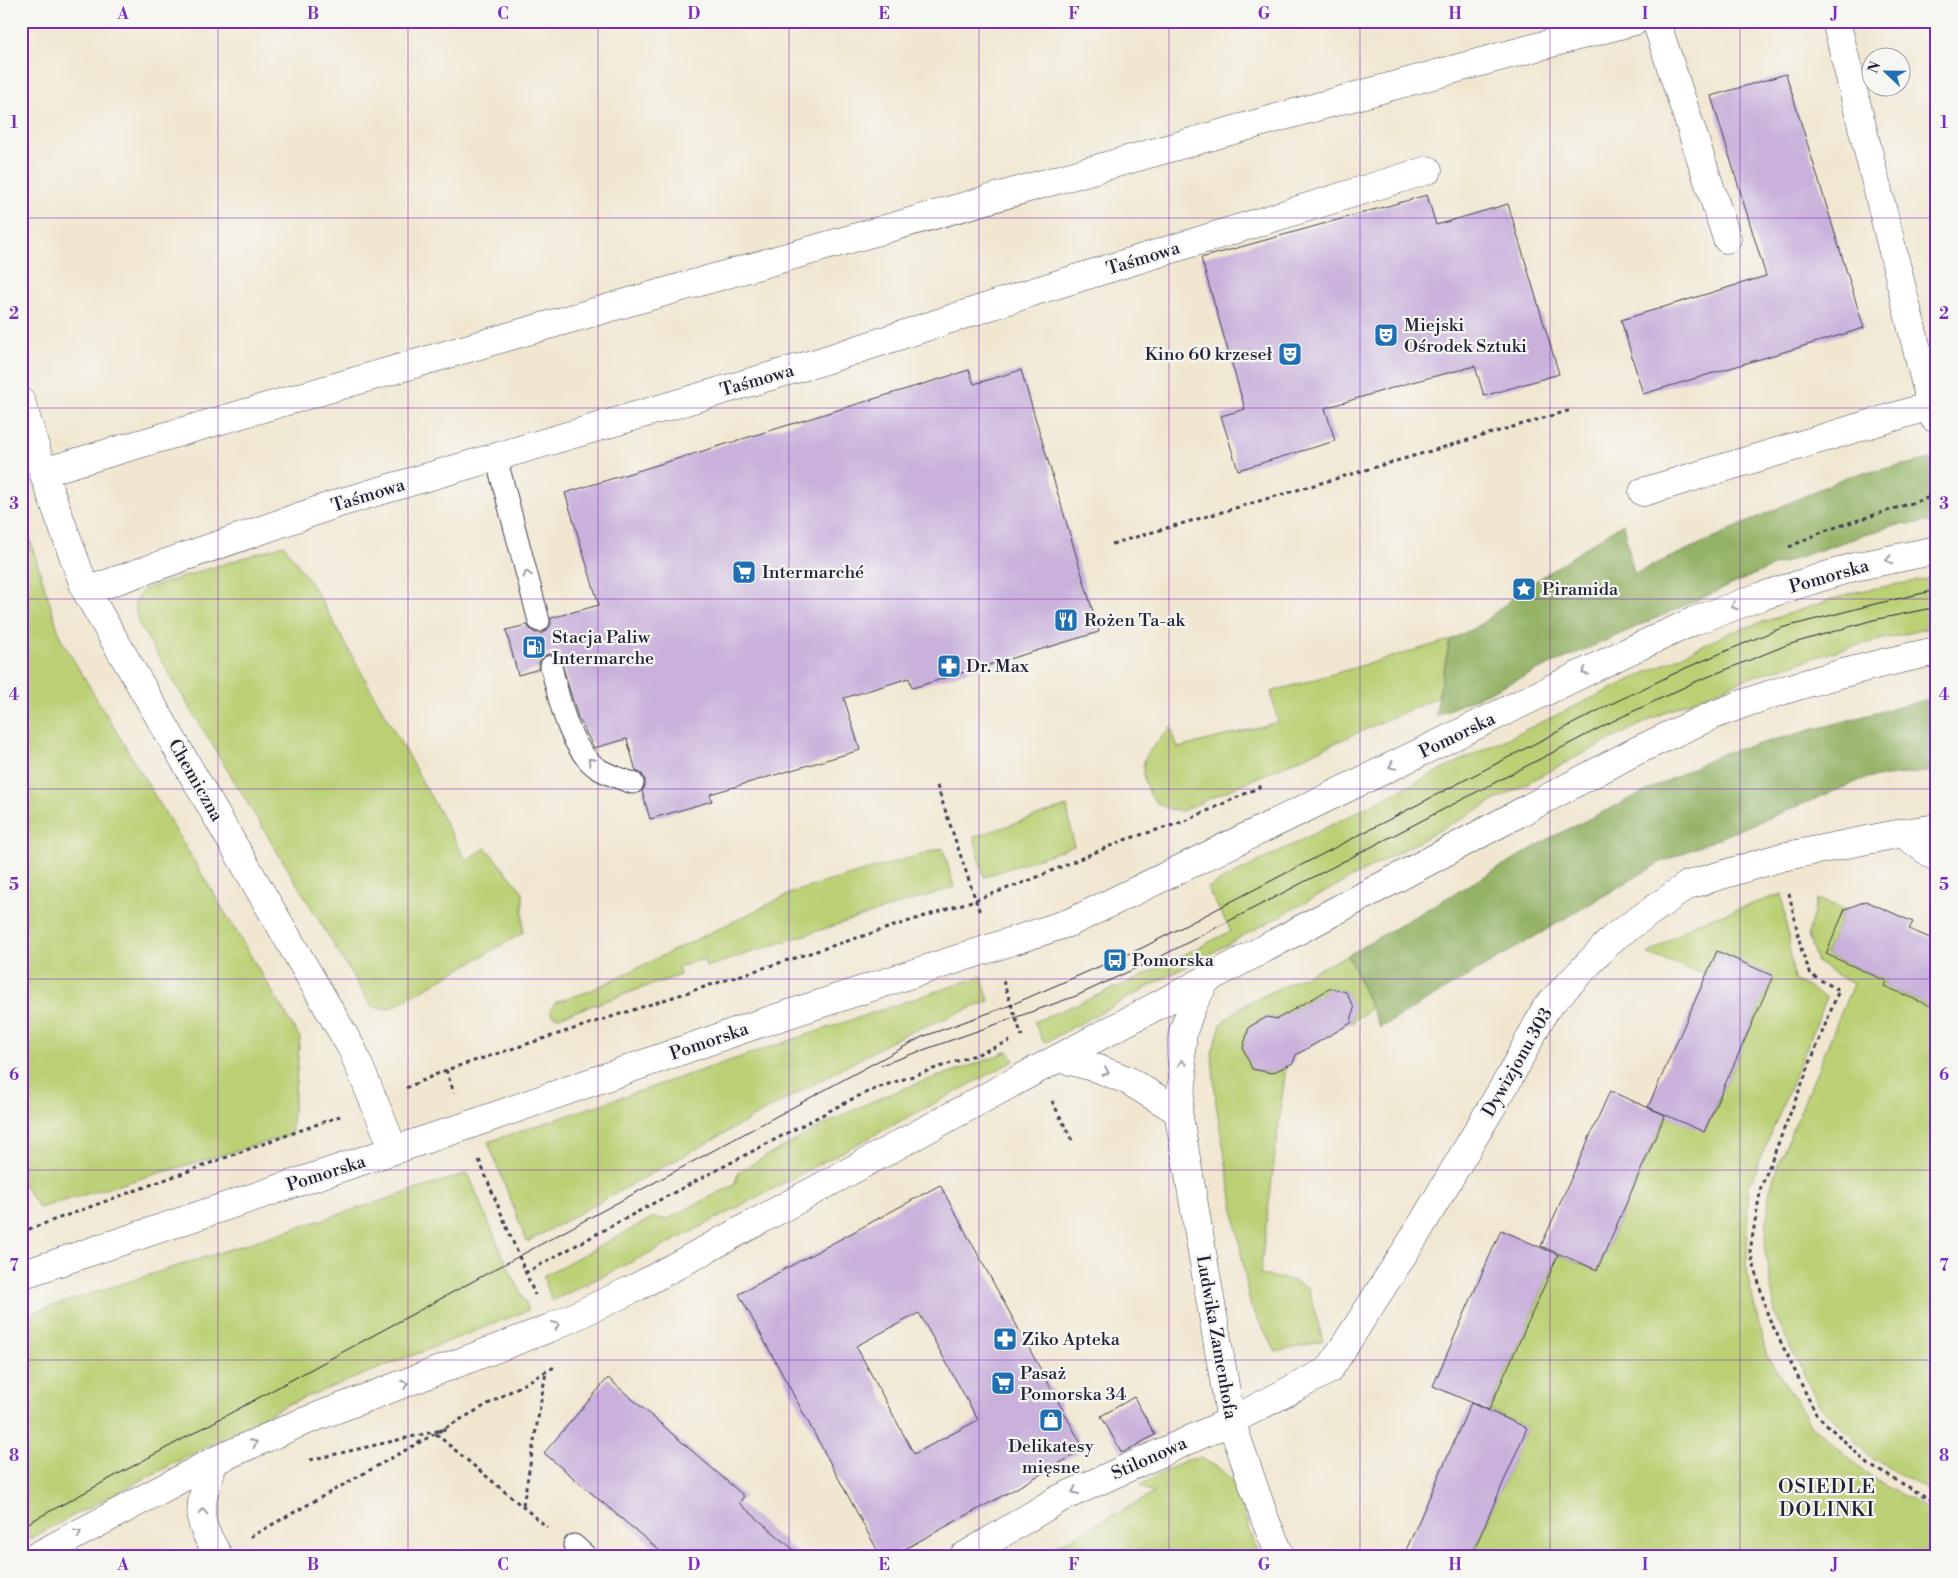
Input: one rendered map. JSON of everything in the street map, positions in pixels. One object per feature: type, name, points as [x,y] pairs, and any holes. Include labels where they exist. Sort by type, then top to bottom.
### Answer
[{"type":"street","points":[[43,472],[440,356],[1077,174],[1461,67],[1635,21]]},
{"type":"street","points":[[1656,21],[1727,239]]},
{"type":"street","points":[[1643,492],[1932,412],[1836,21]]},
{"type":"street","name":"Taśmowa","points":[[86,591],[339,503],[819,362],[1036,291],[1428,170]]},
{"type":"street","name":"Chemiczna","points":[[21,401],[43,472],[86,591],[352,1049],[394,1150]]},
{"type":"street","name":"Pomorska","points":[[21,1274],[394,1150],[749,1027],[1071,922],[1694,621],[1762,596],[1854,567],[1937,550]]},
{"type":"street","points":[[35,1557],[214,1461],[300,1423],[550,1328],[646,1282],[1060,1058],[1634,752],[1724,711],[1819,680],[1889,661],[1937,651]]},
{"type":"street","name":"Dywizjonu 303","points":[[1231,1421],[1329,1370],[1420,1228],[1508,1078],[1546,1008],[1614,938],[1688,885],[1782,857],[1902,833],[1937,828]]},
{"type":"street","points":[[1902,833],[1937,858]]},
{"type":"street","name":"Ludwika Zamenhofa","points":[[1206,980],[1192,1006],[1183,1032],[1181,1054],[1183,1076],[1178,1111],[1231,1421],[1266,1522],[1281,1557]]},
{"type":"street","points":[[1060,1058],[1096,1068],[1127,1080],[1178,1111]]},
{"type":"street","name":"Stilonowa","points":[[962,1557],[1059,1499],[1231,1421]]},
{"type":"street","points":[[214,1461],[203,1496],[202,1510],[203,1525],[219,1557]]},
{"type":"lane","points":[[496,457],[539,622]]},
{"type":"lane","points":[[550,666],[566,724],[587,758],[598,768],[613,776],[634,783]]},
{"type":"path","points":[[1112,544],[1571,410]]},
{"type":"path","points":[[1782,857],[1802,952],[1811,975],[1839,990],[1761,1187],[1750,1251],[1768,1316],[1816,1414],[1869,1465],[1937,1503]]},
{"type":"path","points":[[21,1232],[313,1127],[374,1103],[446,1070],[966,903],[1028,881]]},
{"type":"path","points":[[525,1273],[856,1097],[1013,1040]]},
{"type":"path","points":[[522,1506],[546,1372]]},
{"type":"path","points":[[436,1434],[554,1532],[581,1551]]},
{"type":"green space","points":[[1937,458],[1937,521],[1891,526],[1776,565],[1435,716],[1450,640],[1480,625],[1524,589],[1623,523],[1634,574],[1846,477]]},
{"type":"green space","points":[[21,511],[61,639],[300,1038],[291,1135],[39,1208],[21,1181]]},
{"type":"green space","points":[[284,545],[316,591],[466,860],[486,848],[523,892],[523,933],[389,1009],[371,1006],[137,621],[135,602],[144,589]]},
{"type":"green space","points":[[1937,577],[1937,626],[1843,649],[1745,679],[1667,711],[1559,766],[1044,1043],[1034,1022],[1134,980],[1231,931],[1207,888],[1422,779],[1729,633],[1855,592]]},
{"type":"green space","points":[[1450,640],[1438,697],[1182,811],[1160,805],[1151,796],[1143,776],[1144,763],[1151,749],[1171,727],[1178,748],[1278,722],[1271,692]]},
{"type":"green space","points":[[1937,697],[1937,771],[1866,778],[1661,862],[1380,1028],[1348,955],[1552,837],[1724,753]]},
{"type":"green space","points":[[1067,806],[1074,846],[984,877],[974,837]]},
{"type":"green space","points":[[943,848],[954,887],[706,967],[704,959],[678,967],[680,975],[559,1017],[552,1015],[550,1010],[556,1002],[590,991],[796,891]]},
{"type":"green space","points":[[1782,894],[1794,980],[1827,998],[1748,1189],[1747,1274],[1766,1354],[1812,1426],[1874,1480],[1937,1514],[1937,1557],[1471,1557],[1527,1428],[1489,1410],[1558,1255],[1597,1270],[1666,1115],[1705,1131],[1773,976],[1717,951],[1706,975],[1648,954],[1696,923]]},
{"type":"green space","points":[[1817,899],[1845,909],[1826,954],[1886,981],[1884,986],[1937,1009],[1937,1495],[1873,1459],[1819,1405],[1776,1318],[1765,1251],[1769,1194],[1777,1167],[1853,984],[1817,963],[1808,935]]},
{"type":"green space","points":[[1348,955],[1371,1008],[1351,1023],[1354,1008],[1346,992],[1331,988],[1277,1019],[1266,1017],[1249,1027],[1243,1048],[1253,1069],[1272,1073],[1286,1066],[1260,1275],[1291,1280],[1308,1288],[1323,1341],[1276,1352],[1250,1305],[1216,1104],[1212,1053],[1221,1024],[1242,1006]]},
{"type":"green space","points":[[982,976],[989,1001],[903,1035],[527,1242],[488,1142]]},
{"type":"green space","points":[[1008,1051],[1014,1061],[674,1241],[552,1301],[543,1276],[652,1218],[667,1219],[734,1185],[739,1171],[818,1128],[879,1098]]},
{"type":"green space","points":[[468,1173],[502,1254],[529,1310],[288,1404],[21,1543],[21,1316]]},
{"type":"green space","points":[[1200,1458],[1218,1467],[1234,1484],[1259,1557],[1036,1557],[1153,1494],[1140,1485],[1186,1460]]},
{"type":"building","points":[[1786,74],[1864,328],[1643,394],[1621,320],[1766,276],[1711,96]]},
{"type":"building","name":"Miejski Ośrodek Sztuki","points":[[1427,195],[1436,225],[1508,204],[1559,374],[1484,396],[1475,366],[1412,382],[1325,408],[1335,441],[1238,470],[1221,416],[1245,409],[1201,258]]},
{"type":"building","points":[[969,370],[974,384],[1021,370],[1099,632],[912,688],[909,678],[844,698],[860,750],[710,794],[712,801],[650,819],[642,791],[645,786],[645,780],[642,774],[636,771],[627,739],[594,748],[578,717],[560,658],[554,654],[548,654],[542,657],[539,662],[539,669],[518,675],[506,630],[527,625],[535,633],[543,633],[551,625],[551,618],[599,605],[565,493]]},
{"type":"building","points":[[1866,901],[1913,922],[1909,929],[1937,941],[1937,1009],[1884,986],[1886,981],[1826,954],[1845,909]]},
{"type":"building","points":[[1717,951],[1773,976],[1704,1132],[1648,1107]]},
{"type":"building","points":[[1331,988],[1346,992],[1354,1008],[1351,1023],[1296,1055],[1293,1063],[1272,1073],[1252,1069],[1243,1048],[1249,1027],[1267,1017],[1277,1019]]},
{"type":"building","points":[[1610,1091],[1665,1115],[1597,1270],[1541,1246]]},
{"type":"building","name":"Pasaż Pomorska 34","points":[[940,1185],[1084,1449],[890,1557],[881,1557],[739,1294]],"holes":[[[919,1313],[978,1420],[914,1454],[856,1346]]]},
{"type":"building","points":[[1501,1230],[1558,1255],[1489,1410],[1433,1386]]},
{"type":"building","points":[[608,1378],[744,1496],[739,1503],[802,1557],[667,1557],[544,1453]]},
{"type":"building","points":[[1134,1397],[1155,1435],[1122,1453],[1101,1416]]},
{"type":"building","points":[[1471,1403],[1527,1428],[1471,1557],[1403,1557]]},
{"type":"tram line","points":[[21,1527],[922,1037],[1011,1005],[1144,947],[1609,705],[1688,667],[1781,628],[1937,590]]},
{"type":"tram line","points":[[881,1065],[1076,996],[1158,958],[1613,721],[1695,682],[1787,645],[1873,620],[1937,607]]},
{"type":"place","name":"Miejski Ośrodek Sztuki","points":[[1386,335]]},
{"type":"place","name":"Kino 60 krzeseł","points":[[1290,354]]},
{"type":"place","name":"Intermarché","points":[[744,572]]},
{"type":"place","name":"Piramida","points":[[1524,589]]},
{"type":"place","name":"Rożen Ta-ak","points":[[1066,620]]},
{"type":"place","name":"Stacja Paliw Intermarche","points":[[534,647]]},
{"type":"place","name":"Dr. Max","points":[[949,666]]},
{"type":"place","name":"Pomorska","points":[[1115,960]]},
{"type":"place","name":"Ziko Apteka","points":[[1005,1339]]},
{"type":"place","name":"Pasaż Pomorska 34","points":[[1003,1383]]},
{"type":"place","name":"Delikatesy mięsne","points":[[1051,1420]]},
{"type":"district","name":"OSIEDLE DOLINKI","points":[[1827,1498]]}]
